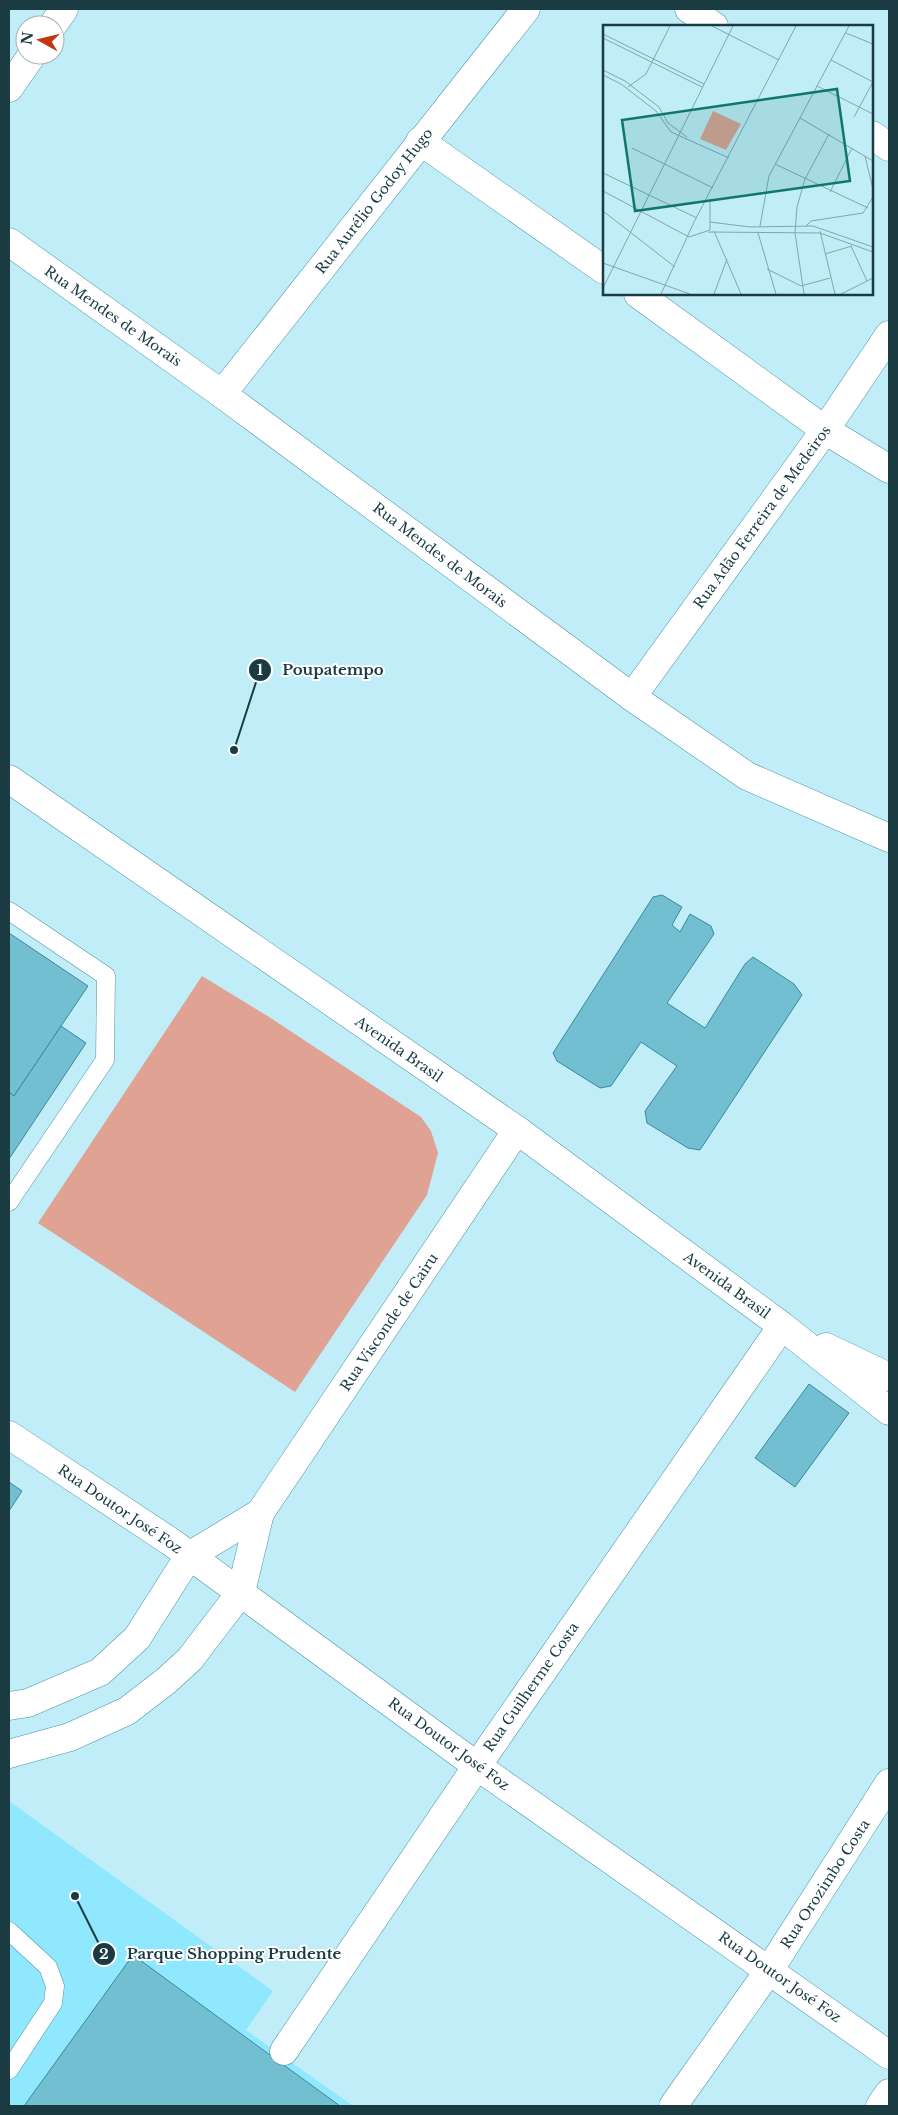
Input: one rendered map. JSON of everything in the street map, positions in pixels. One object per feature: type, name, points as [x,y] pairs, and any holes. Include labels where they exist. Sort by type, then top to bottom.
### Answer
[{"type":"street","name":"Rua Aurélio Godoy Hugo","points":[[222,394],[526,9]]},
{"type":"street","points":[[689,9],[713,25]]},
{"type":"street","points":[[9,88],[25,65]]},
{"type":"street","points":[[873,136],[889,147]]},
{"type":"street","points":[[420,141],[603,269]]},
{"type":"street","name":"Rua Mendes de Morais","points":[[9,242],[222,394],[632,697],[747,776],[889,838]]},
{"type":"street","points":[[639,295],[825,430],[889,469]]},
{"type":"street","name":"Rua Adão Ferreira de Medeiros","points":[[632,697],[825,430],[889,335]]},
{"type":"street","name":"Avenida Brasil","points":[[9,780],[517,1130],[782,1326]]},
{"type":"street","name":"Rua Visconde de Cairu","points":[[9,1754],[70,1737],[127,1711],[166,1681],[190,1659],[241,1592],[260,1513],[517,1130]]},
{"type":"street","points":[[782,1326],[889,1377]]},
{"type":"street","points":[[782,1326],[889,1411]]},
{"type":"street","name":"Rua Guilherme Costa","points":[[284,2050],[477,1766],[782,1326]]},
{"type":"street","name":"Rua Doutor José Foz","points":[[9,1435],[241,1592],[477,1766],[770,1969],[889,2055]]},
{"type":"street","name":"Rua Visconde de Cairu","points":[[9,1706],[28,1703],[100,1672],[137,1638],[189,1556],[260,1513]]},
{"type":"street","name":"Rua Orozimbo Costa","points":[[673,2106],[770,1969],[889,1783]]},
{"type":"street","points":[[880,2106],[889,2093]]},
{"type":"lane","points":[[9,911],[106,976],[105,1060],[9,1202]]},
{"type":"lane","points":[[9,1932],[48,1967],[55,1986],[53,2003],[9,2070]]},
{"type":"shaded area","points":[[202,976],[269,1017],[421,1117],[431,1131],[438,1153],[427,1195],[295,1392],[38,1223]]},
{"type":"shaded area","points":[[9,1801],[273,1991],[246,2030],[353,2106],[9,2106]]},
{"type":"building","points":[[662,895],[682,907],[672,925],[680,932],[690,914],[711,926],[714,934],[667,1003],[705,1028],[745,964],[753,957],[794,984],[802,995],[700,1150],[688,1148],[647,1123],[645,1111],[677,1066],[641,1042],[611,1086],[600,1088],[557,1061],[553,1053],[653,897]]},
{"type":"building","points":[[9,933],[88,986],[14,1096],[9,1092]]},
{"type":"building","points":[[61,1026],[86,1043],[9,1159],[9,1092],[14,1096]]},
{"type":"building","points":[[809,1384],[849,1413],[795,1487],[755,1458]]},
{"type":"building","points":[[9,1482],[22,1491],[9,1511]]},
{"type":"building","points":[[133,1955],[340,2106],[24,2106]]},
{"type":"place","name":"Poupatempo","points":[[234,750]]},
{"type":"place","name":"Parque Shopping Prudente","points":[[75,1896]]}]
